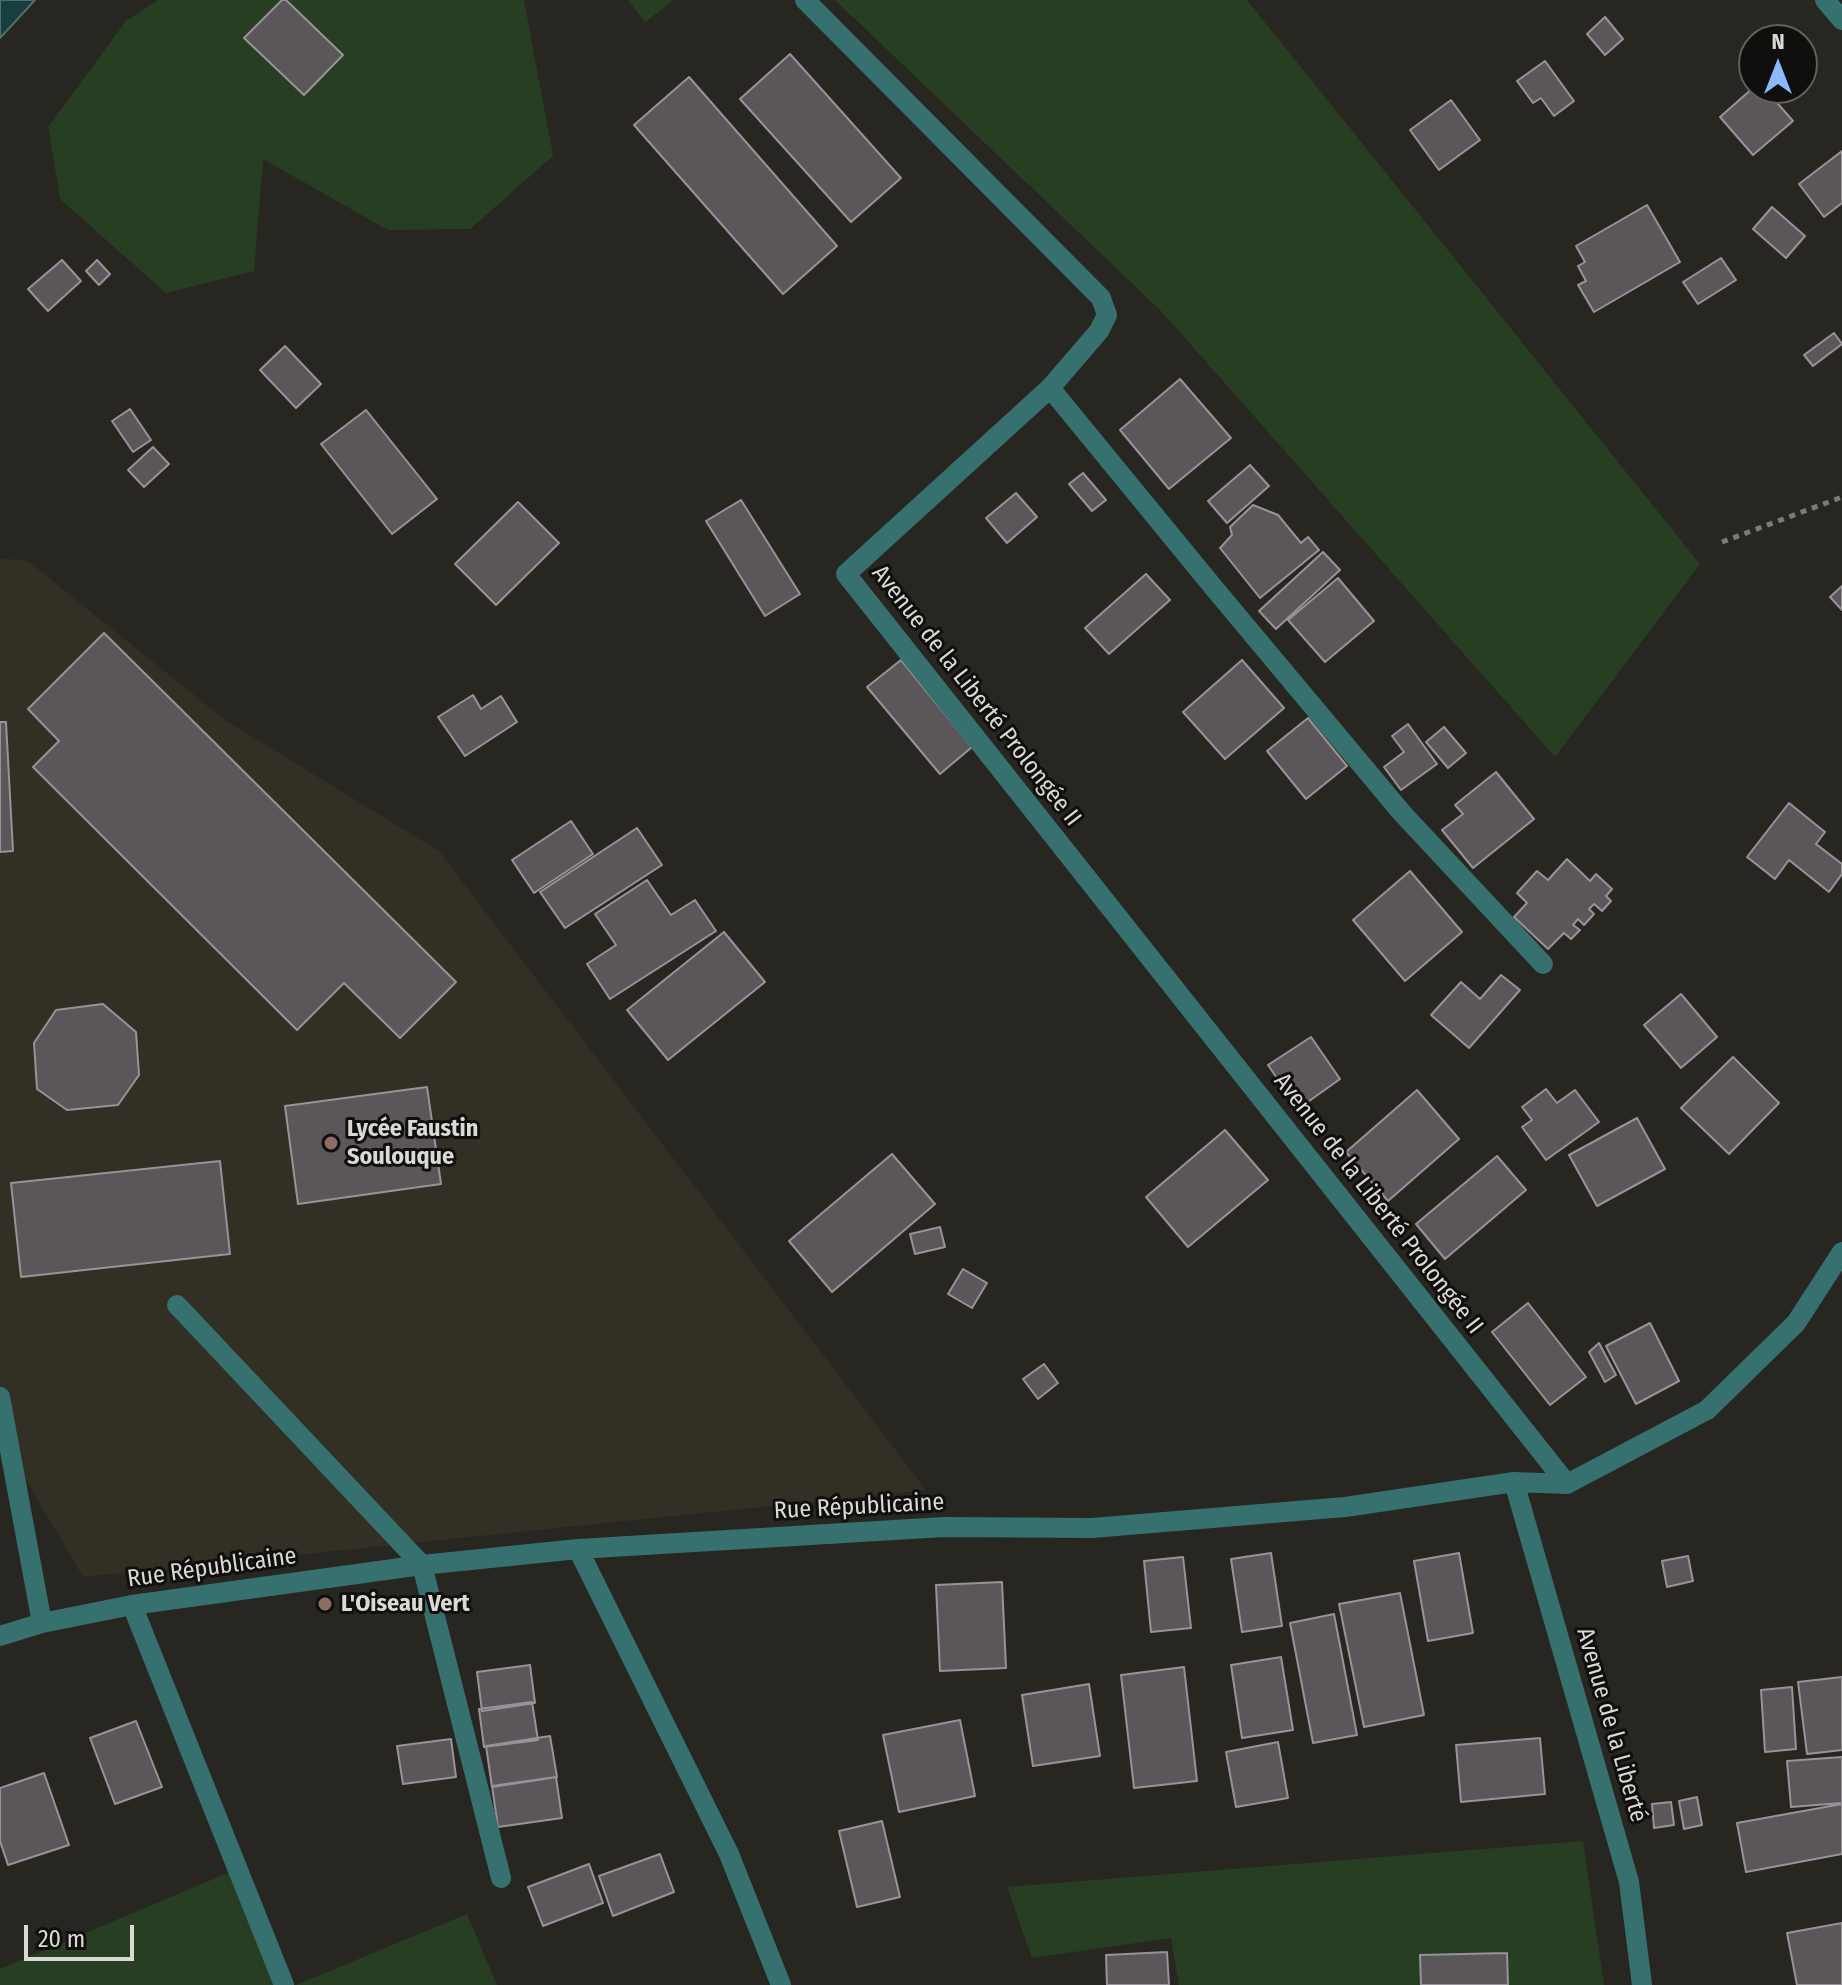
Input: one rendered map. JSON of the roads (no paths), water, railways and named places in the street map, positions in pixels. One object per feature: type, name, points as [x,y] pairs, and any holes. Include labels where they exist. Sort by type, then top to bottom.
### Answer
[{"type":"street","name":"Avenue de la Liberté Prolongée II","points":[[805,0],[1101,298],[1107,315],[1099,331],[1050,388],[846,574],[1567,1484]]},
{"type":"street","points":[[1825,0],[1842,20]]},
{"type":"street","points":[[1050,388],[1402,813],[1543,964]]},
{"type":"street","points":[[1567,1484],[1707,1410],[1796,1323],[1842,1252]]},
{"type":"street","points":[[177,1305],[422,1565],[501,1878]]},
{"type":"street","points":[[0,1397],[42,1623]]},
{"type":"street","name":"Rue Républicaine","points":[[0,1636],[42,1623],[132,1605],[422,1565],[578,1549],[944,1527],[1092,1528],[1345,1507],[1514,1482],[1567,1484]]},
{"type":"street","name":"Avenue de la Liberté","points":[[1514,1482],[1629,1882],[1642,1985]]},
{"type":"street","points":[[578,1549],[729,1854],[781,1985]]},
{"type":"street","points":[[132,1605],[284,1985]]},
{"type":"water","points":[[0,0],[35,0],[0,38]]},
{"type":"place","name":"Lycée Faustin Soulouque","points":[[331,1143]]},
{"type":"place","name":"L'Oiseau Vert","points":[[325,1604]]}]
